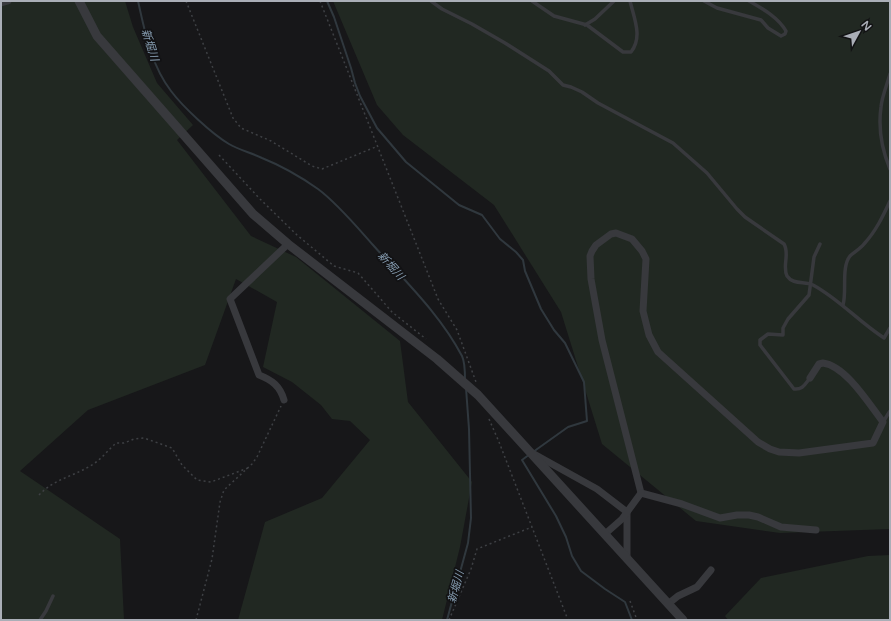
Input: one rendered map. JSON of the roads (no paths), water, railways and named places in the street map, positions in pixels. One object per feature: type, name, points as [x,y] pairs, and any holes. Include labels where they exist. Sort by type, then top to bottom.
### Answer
[{"type":"street","points":[[1,3],[8,1]]},
{"type":"street","points":[[79,1],[97,36],[253,214],[288,244],[438,359],[478,395],[683,620]]},
{"type":"street","points":[[641,493],[602,340],[591,279],[590,256],[592,251],[596,245],[611,234],[616,233],[632,239],[642,251],[646,259],[643,311],[649,335],[658,352],[758,442],[779,452],[799,453],[873,443],[883,422],[847,375],[837,368],[823,362],[819,364],[810,378]]},
{"type":"street","points":[[284,400],[282,392],[271,380],[259,375],[230,300],[288,244]]},
{"type":"street","points":[[530,452],[597,489],[627,512]]},
{"type":"street","points":[[605,534],[622,519],[641,493]]},
{"type":"street","points":[[641,493],[682,504],[720,518],[737,515],[749,515],[758,517],[781,527],[816,530]]},
{"type":"street","points":[[627,512],[627,558]]},
{"type":"street","points":[[668,604],[678,596],[697,587],[711,570]]},
{"type":"lane","points":[[432,1],[442,9],[472,24],[549,71],[563,85],[571,86],[598,103],[673,143],[707,172],[745,217],[784,244],[786,248],[786,271],[788,277],[796,282],[811,284],[843,305],[869,328],[884,338],[890,328]]},
{"type":"lane","points":[[532,1],[554,16],[585,24],[623,52],[631,52],[635,47],[637,40],[637,30],[630,1]]},
{"type":"lane","points":[[585,24],[595,19],[614,1]]},
{"type":"lane","points":[[704,1],[717,8],[761,20],[775,33],[781,36],[785,34],[786,31],[782,24],[749,1]]},
{"type":"lane","points":[[711,4],[715,1]]},
{"type":"lane","points":[[890,74],[881,107],[881,140],[885,158],[890,169]]},
{"type":"lane","points":[[843,305],[845,298],[845,267],[850,256],[864,245],[874,232],[890,201]]},
{"type":"lane","points":[[810,378],[802,388],[794,389],[760,346],[760,340],[768,334],[783,335],[783,328],[788,319],[809,295],[814,257],[820,244]]},
{"type":"lane","points":[[883,422],[890,412]]},
{"type":"lane","points":[[40,620],[53,596]]},
{"type":"waterway","name":"新堀川","points":[[138,1],[146,36],[158,70],[176,97],[198,120],[222,140],[284,168],[298,176],[318,189],[340,208],[421,298],[443,326],[463,358],[465,380]]},
{"type":"waterway","points":[[327,1],[334,17],[360,96],[377,128],[406,162],[459,205],[482,215],[500,239],[523,260],[525,271],[541,309],[554,330],[565,343],[584,382],[587,421],[568,427],[533,452]]},
{"type":"waterway","name":"新堀川","points":[[447,620],[468,543],[471,518],[469,429],[466,388]]},
{"type":"waterway","points":[[530,454],[522,460],[556,516],[566,537],[572,556],[581,571],[625,602],[632,620]]}]
